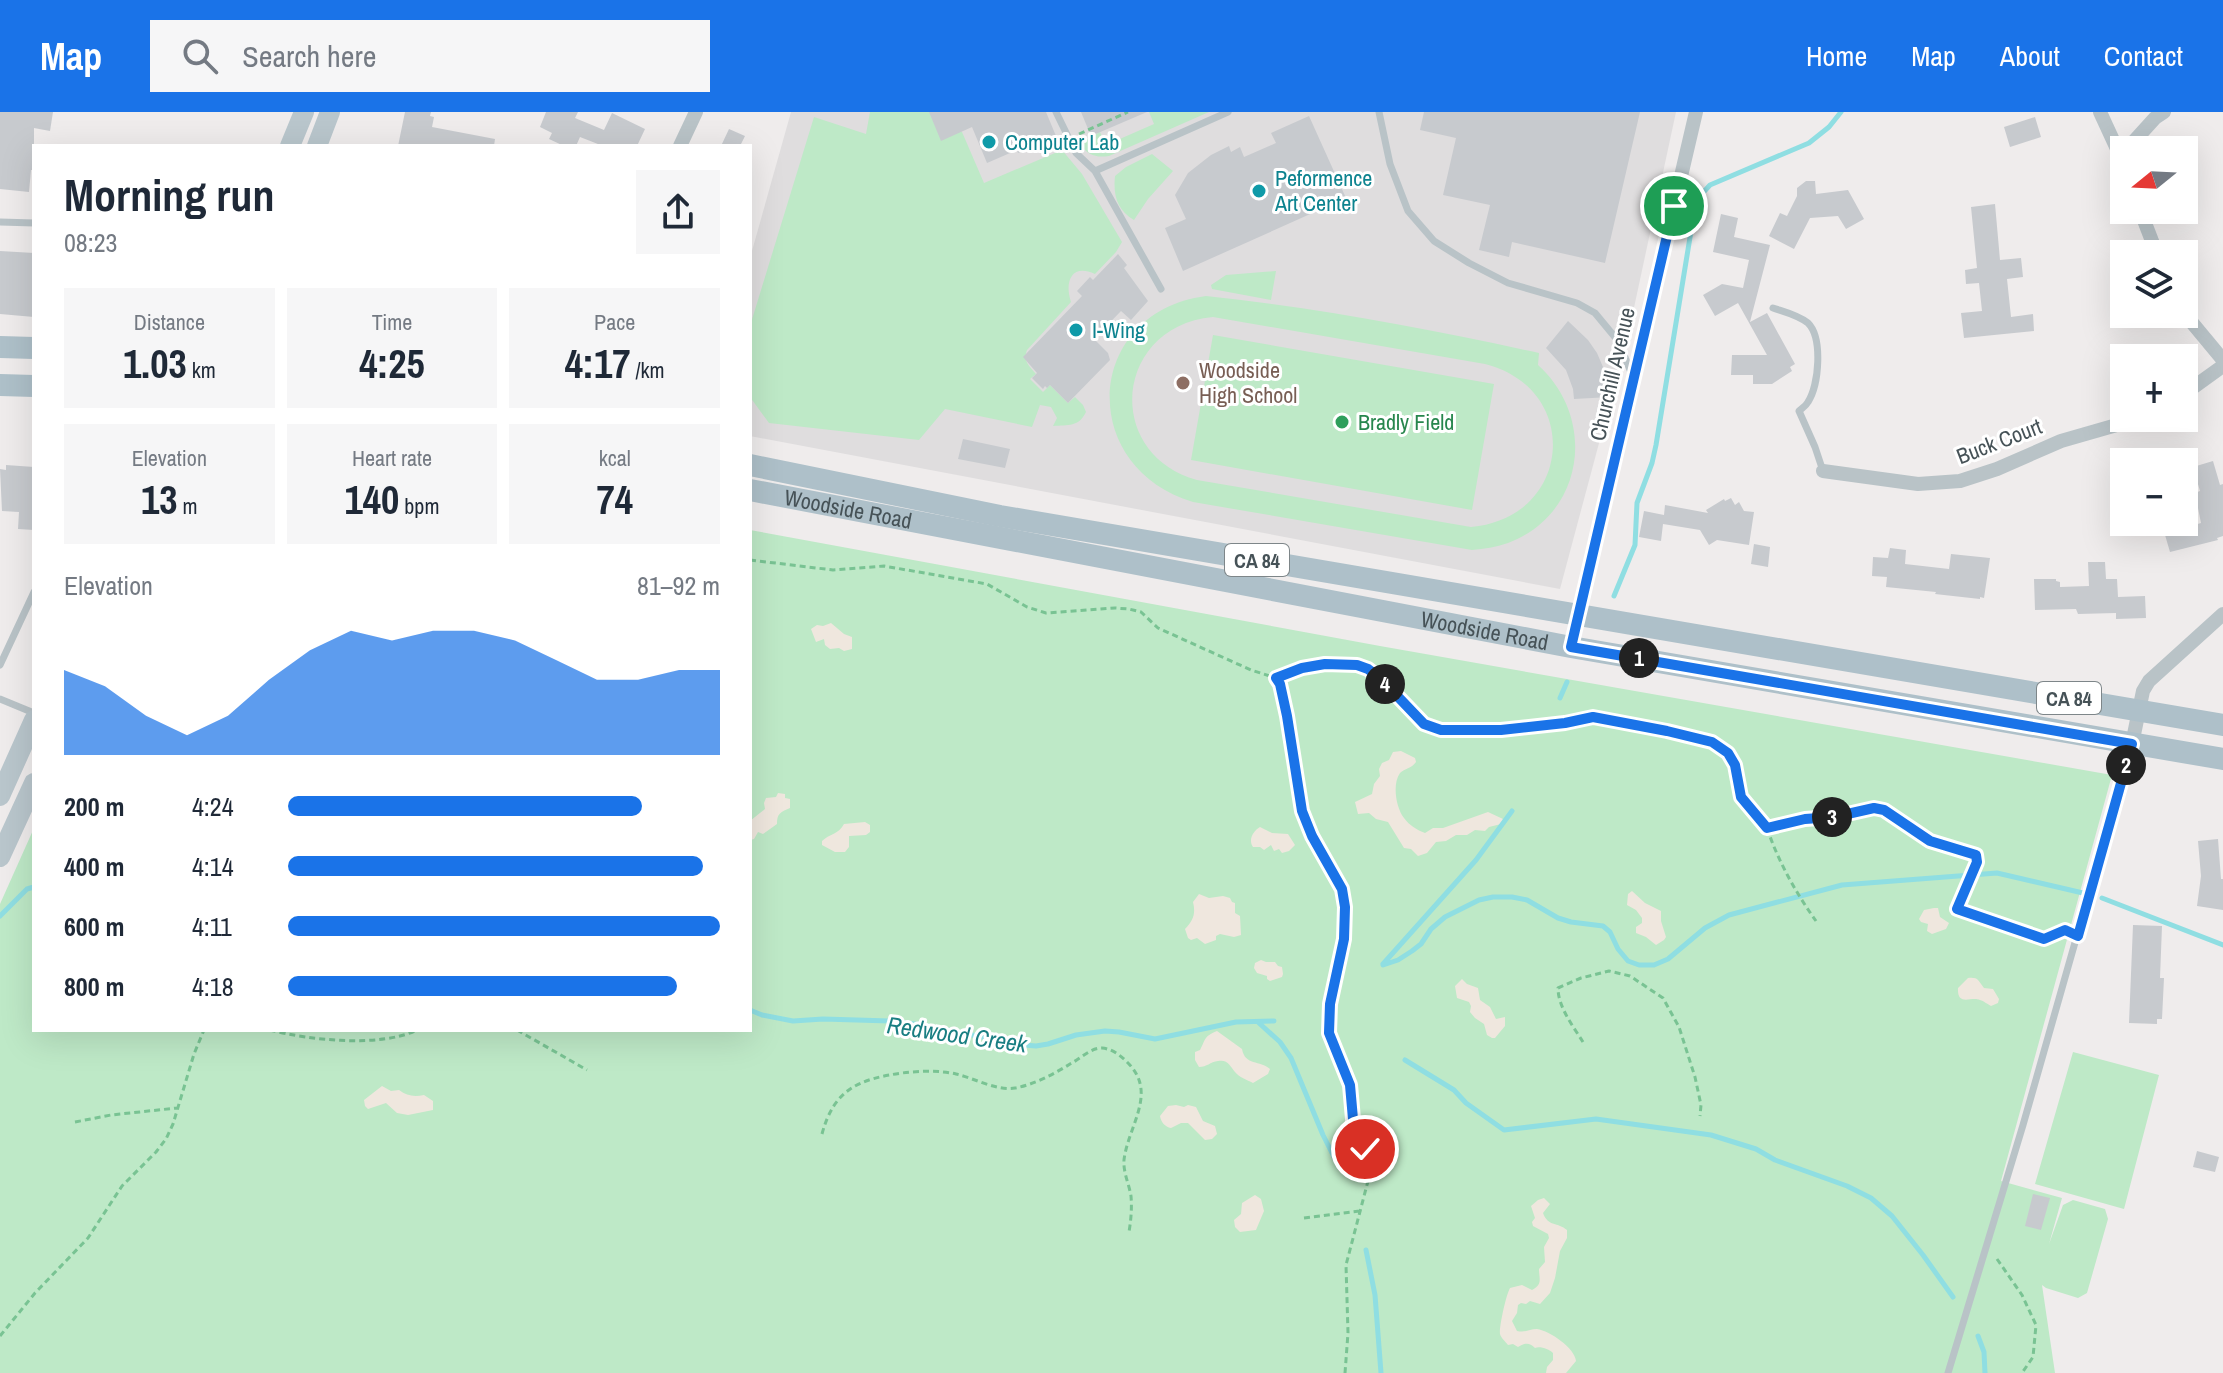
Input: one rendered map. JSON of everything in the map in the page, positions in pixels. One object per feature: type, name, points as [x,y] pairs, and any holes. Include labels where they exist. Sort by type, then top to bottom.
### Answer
[{"type":"main road","points":[[291,144],[304,112]]},
{"type":"main road","points":[[318,144],[330,112]]},
{"type":"main road","points":[[0,347],[32,348]]},
{"type":"main road","points":[[0,385],[32,386]]},
{"type":"main road","name":"Woodside Road","points":[[752,465],[1000,516],[2223,725]]},
{"type":"main road","name":"Woodside Road","points":[[752,490],[1571,647],[2223,759]]},
{"type":"main road","points":[[0,857],[32,788],[3,790],[32,725]]},
{"type":"street","points":[[681,144],[696,112]]},
{"type":"street","name":"Churchill Avenue","points":[[1571,647],[1696,112]]},
{"type":"street","points":[[2100,112],[2113,136]]},
{"type":"street","points":[[2140,136],[2164,112]]},
{"type":"street","points":[[2196,328],[2223,360]]},
{"type":"street","points":[[2198,384],[2223,366]]},
{"type":"street","name":"Buck Court","points":[[1823,471],[1918,484],[1960,481],[1997,469],[2061,441],[2110,427]]},
{"type":"street","points":[[2132,744],[2138,709],[2149,681],[2223,614]]},
{"type":"lane","points":[[1056,112],[1076,153],[1095,171],[1161,289]]},
{"type":"lane","points":[[1095,171],[1228,112]]},
{"type":"lane","points":[[1379,112],[1390,164],[1408,211],[1434,241],[1508,283],[1577,303],[1595,313],[1619,342],[1633,379]]},
{"type":"lane","points":[[0,222],[32,223]]},
{"type":"lane","points":[[1773,308],[1796,315],[1815,332],[1818,355],[1815,384],[1808,402],[1799,411],[1823,471]]},
{"type":"lane","points":[[0,665],[32,596]]},
{"type":"lane","points":[[0,699],[32,712]]},
{"type":"lane","points":[[1948,1373],[2132,744]]},
{"type":"path","points":[[1068,138],[1128,112]]},
{"type":"path","points":[[752,560],[833,570],[884,566],[987,584],[1027,607],[1046,613],[1129,609],[1141,612],[1158,628],[1276,678],[1287,716],[1302,811],[1312,836],[1342,889],[1345,907],[1344,939],[1330,1004],[1329,1033],[1350,1085],[1353,1119],[1370,1163],[1346,1265],[1348,1333],[1345,1373]]},
{"type":"path","points":[[1276,678],[1302,668],[1325,664],[1357,665],[1381,679],[1424,724],[1441,730],[1501,730],[1593,717],[1712,742],[1728,753],[1735,765],[1741,797],[1767,828],[1774,849],[1816,921]]},
{"type":"path","points":[[1767,828],[1874,808],[1884,810],[1930,841],[1976,855],[1977,862],[1957,909],[2044,939],[2065,930],[2078,936]]},
{"type":"path","points":[[1583,1042],[1563,1009],[1558,988],[1609,971],[1641,982],[1663,998],[1679,1027],[1695,1077],[1700,1116]]},
{"type":"path","points":[[0,1336],[35,1293],[88,1238],[122,1186],[166,1139],[203,1032]]},
{"type":"path","points":[[279,1032],[312,1039],[385,1039],[410,1032]]},
{"type":"path","points":[[520,1032],[587,1070]]},
{"type":"path","points":[[822,1134],[835,1103],[857,1084],[870,1078],[934,1071],[952,1073],[1006,1089],[1018,1088],[1048,1076],[1093,1049],[1104,1048],[1117,1053],[1130,1065],[1141,1084],[1141,1105],[1124,1158],[1132,1211],[1129,1232]]},
{"type":"path","points":[[75,1122],[177,1108]]},
{"type":"path","points":[[1304,1218],[1360,1211]]},
{"type":"path","points":[[1986,1245],[2022,1295],[2036,1325],[2033,1357],[2022,1373]]},
{"type":"shaded area","name":"Woodside High School","points":[[791,112],[1676,112],[1629,331],[1560,589],[752,436],[752,251]]},
{"type":"green space","points":[[870,112],[929,112],[962,132],[984,183],[1062,150],[1082,174],[1122,242],[1095,274],[1075,272],[1069,281],[1071,302],[1027,350],[1026,357],[1036,374],[1030,379],[1043,392],[1050,385],[1068,403],[1075,397],[1083,405],[1086,412],[1080,420],[1053,426],[1057,418],[1051,407],[1040,405],[1032,427],[945,409],[919,440],[769,423],[752,400],[752,319],[814,117],[866,134]]},
{"type":"green space","points":[[1149,112],[1209,112],[1109,156],[1092,155],[1079,144],[1100,132],[1106,145],[1154,124]]},
{"type":"green space","points":[[1152,154],[1173,171],[1134,220],[1117,201],[1115,176]]},
{"type":"green space","points":[[1276,271],[1271,300],[1212,289],[1211,285],[1226,275]]},
{"type":"green space","points":[[1206,296],[1248,301],[1373,320],[1539,353],[1538,365],[1557,387],[1569,411],[1575,437],[1574,463],[1567,488],[1553,510],[1534,529],[1508,543],[1472,550],[1193,502],[1155,484],[1129,457],[1114,426],[1110,392],[1117,359],[1136,330],[1166,308]],"holes":[[[1213,317],[1485,364],[1517,378],[1538,399],[1550,424],[1553,452],[1546,478],[1530,501],[1505,518],[1471,527],[1197,480],[1166,466],[1146,444],[1134,419],[1133,392],[1140,365],[1156,342],[1180,325]]]},
{"type":"green space","name":"Bradly Field","points":[[1213,335],[1494,384],[1472,510],[1191,460]]},
{"type":"green space","points":[[752,530],[1380,646],[2112,775],[2001,1181],[2062,1198],[2049,1244],[2063,1205],[2073,1200],[2105,1209],[2108,1219],[2087,1293],[2078,1298],[2042,1285],[2055,1373],[0,1373],[0,904],[32,832],[32,1032],[752,1032]]},
{"type":"green space","points":[[2073,1052],[2159,1075],[2124,1209],[2035,1184]]},
{"type":"sand","points":[[831,623],[852,637],[852,649],[830,649],[824,639],[816,642],[811,629]]},
{"type":"sand","points":[[1401,751],[1415,758],[1416,762],[1400,773],[1396,789],[1401,814],[1413,827],[1425,833],[1488,812],[1503,819],[1501,824],[1485,831],[1475,830],[1467,835],[1456,835],[1436,842],[1427,853],[1418,856],[1411,849],[1404,848],[1388,822],[1376,819],[1369,813],[1358,814],[1355,802],[1372,794],[1382,763],[1389,760],[1393,752]]},
{"type":"sand","points":[[778,793],[785,794],[785,798],[790,799],[790,808],[780,814],[777,824],[763,834],[758,832],[752,840],[752,819],[765,809],[766,798],[776,797]]},
{"type":"sand","points":[[865,822],[870,825],[870,832],[849,836],[849,847],[845,852],[835,852],[822,845],[822,841],[844,824]]},
{"type":"sand","points":[[1260,827],[1272,833],[1288,834],[1295,845],[1282,853],[1279,849],[1274,851],[1271,845],[1264,850],[1253,847],[1252,836]]},
{"type":"sand","points":[[1632,891],[1645,903],[1661,911],[1666,937],[1656,945],[1636,933],[1642,918],[1627,905],[1628,894]]},
{"type":"sand","points":[[1199,894],[1209,898],[1230,898],[1235,903],[1235,913],[1240,916],[1241,935],[1220,934],[1216,940],[1205,944],[1197,938],[1188,938],[1185,929],[1193,917],[1193,902]]},
{"type":"sand","points":[[1938,908],[1940,917],[1949,923],[1946,929],[1932,934],[1927,931],[1928,924],[1919,919],[1924,910]]},
{"type":"sand","points":[[1261,960],[1275,962],[1282,967],[1282,977],[1270,981],[1267,976],[1257,973],[1255,963]]},
{"type":"sand","points":[[1968,978],[1978,980],[1984,988],[1993,989],[1998,1003],[1991,1006],[1976,999],[1962,999],[1958,988]]},
{"type":"sand","points":[[1462,979],[1478,988],[1480,1000],[1490,1007],[1496,1019],[1505,1017],[1505,1026],[1495,1038],[1487,1035],[1484,1024],[1470,1012],[1469,1002],[1457,998],[1455,986]]},
{"type":"sand","points":[[1217,1031],[1242,1049],[1246,1058],[1270,1069],[1268,1074],[1253,1083],[1224,1061],[1199,1067],[1195,1052],[1200,1050],[1207,1037]]},
{"type":"sand","points":[[382,1086],[411,1096],[424,1095],[433,1101],[433,1110],[408,1115],[397,1113],[386,1103],[368,1109],[364,1100]]},
{"type":"sand","points":[[1168,1106],[1196,1107],[1203,1121],[1215,1126],[1217,1134],[1205,1140],[1188,1123],[1171,1128],[1165,1125],[1160,1116]]},
{"type":"sand","points":[[1255,1195],[1261,1199],[1264,1211],[1256,1230],[1240,1232],[1234,1220],[1241,1214],[1242,1203]]},
{"type":"sand","points":[[1544,1198],[1550,1204],[1543,1213],[1545,1217],[1567,1230],[1567,1238],[1560,1251],[1550,1293],[1540,1304],[1530,1301],[1518,1305],[1512,1321],[1517,1331],[1542,1330],[1567,1346],[1576,1361],[1566,1373],[1546,1373],[1553,1360],[1553,1353],[1549,1350],[1529,1344],[1518,1347],[1508,1345],[1500,1334],[1510,1288],[1522,1285],[1532,1290],[1539,1283],[1539,1269],[1545,1262],[1544,1247],[1549,1238],[1548,1234],[1533,1226],[1535,1218],[1531,1206]]},
{"type":"building","points":[[0,112],[53,112],[50,131],[34,128],[29,192],[0,189]]},
{"type":"building","points":[[405,112],[431,112],[430,116],[434,117],[432,127],[495,139],[494,144],[398,144]]},
{"type":"building","points":[[546,112],[578,112],[575,118],[604,130],[612,113],[645,129],[638,144],[598,144],[580,137],[577,144],[560,144],[549,139],[552,133],[540,127]]},
{"type":"building","points":[[929,112],[1046,112],[1056,136],[987,163],[972,127],[941,141]]},
{"type":"building","points":[[1081,112],[1147,112],[1091,136]]},
{"type":"building","points":[[1424,112],[1640,112],[1605,263],[1512,242],[1509,257],[1479,250],[1490,205],[1443,195],[1456,138],[1420,130]]},
{"type":"building","name":"Peformence Art Center","points":[[1309,116],[1346,198],[1183,271],[1165,228],[1186,219],[1175,195],[1188,173],[1229,146],[1231,152],[1240,147],[1244,157],[1276,143],[1271,133]]},
{"type":"building","points":[[2035,117],[2041,137],[2010,147],[2004,127]]},
{"type":"building","points":[[729,129],[745,136],[741,144],[722,144]]},
{"type":"building","points":[[1806,181],[1815,181],[1816,194],[1848,190],[1864,219],[1846,229],[1838,216],[1810,218],[1794,249],[1769,236],[1780,213],[1787,216],[1797,196],[1797,188]]},
{"type":"building","points":[[1995,204],[2000,260],[2021,258],[2023,277],[2007,279],[2011,317],[2033,314],[2034,331],[1964,338],[1961,313],[1982,311],[1979,283],[1966,284],[1965,270],[1977,268],[1971,207]]},
{"type":"building","points":[[1721,214],[1738,218],[1734,237],[1770,245],[1750,322],[1767,313],[1795,364],[1790,367],[1792,371],[1772,384],[1753,384],[1753,375],[1731,375],[1732,355],[1767,355],[1738,303],[1715,316],[1703,295],[1722,284],[1743,288],[1749,260],[1713,252]]},
{"type":"building","points":[[0,251],[32,253],[32,317],[0,314]]},
{"type":"building","name":"I-Wing","points":[[1118,254],[1127,265],[1124,268],[1148,301],[1131,320],[1121,311],[1094,339],[1108,353],[1110,360],[1068,403],[1050,385],[1043,389],[1032,378],[1037,373],[1023,357],[1082,296],[1077,291],[1090,277],[1093,280]]},
{"type":"building","points":[[1568,321],[1597,353],[1610,397],[1574,399],[1566,370],[1546,348]]},
{"type":"building","points":[[963,439],[1010,449],[1005,468],[958,459]]},
{"type":"building","points":[[2213,461],[2220,485],[2223,484],[2223,536],[2170,552],[2165,536],[2198,536],[2198,524],[2201,523],[2198,466]]},
{"type":"building","points":[[6,465],[32,467],[32,530],[18,529],[19,512],[2,511],[0,469],[6,470]]},
{"type":"building","points":[[1731,498],[1735,505],[1739,502],[1744,511],[1754,512],[1749,545],[1717,540],[1709,545],[1700,530],[1663,524],[1661,541],[1639,537],[1644,511],[1664,515],[1665,505],[1708,513],[1706,510]]},
{"type":"building","points":[[1754,544],[1770,547],[1768,567],[1751,564]]},
{"type":"building","points":[[1890,548],[1906,550],[1905,564],[1949,569],[1951,554],[1990,558],[1984,598],[1886,587],[1887,577],[1872,576],[1873,557],[1888,558]]},
{"type":"building","points":[[2088,562],[2105,562],[2106,579],[2117,579],[2118,597],[2145,596],[2146,618],[2116,619],[2116,613],[2078,614],[2076,609],[2035,610],[2034,579],[2056,579],[2060,587],[2089,586]]},
{"type":"building","points":[[2218,839],[2223,910],[2197,906],[2201,876],[2198,841]]},
{"type":"building","points":[[2133,925],[2162,926],[2162,1019],[2157,1019],[2157,1024],[2129,1023]]},
{"type":"building","points":[[2197,1151],[2219,1157],[2215,1172],[2193,1167]]},
{"type":"building","points":[[2033,1194],[2050,1198],[2041,1230],[2025,1226]]},
{"type":"waterway","points":[[1614,596],[1635,545],[1637,503],[1656,445],[1699,197],[1710,185],[1809,143],[1829,127],[1841,112]]},
{"type":"waterway","points":[[1560,698],[1567,682]]},
{"type":"waterway","points":[[1383,964],[1476,860],[1512,811]]},
{"type":"waterway","name":"Redwood Creek","points":[[1383,965],[1412,951],[1445,917],[1479,900],[1493,897],[1527,900],[1558,918],[1603,926],[1628,961],[1654,965],[1668,959],[1705,928],[1729,915],[1842,885],[1997,873],[2083,893]]},
{"type":"waterway","name":"Redwood Creek","points":[[0,916],[32,888]]},
{"type":"waterway","name":"Redwood Creek","points":[[2102,898],[2223,945]]},
{"type":"waterway","name":"Redwood Creek","points":[[752,1011],[793,1021],[890,1021],[923,1025],[1036,1046],[1105,1031],[1155,1039],[1236,1022],[1274,1021]]},
{"type":"waterway","name":"Redwood Creek","points":[[1259,1023],[1280,1042],[1291,1058],[1339,1167]]},
{"type":"waterway","points":[[1405,1060],[1454,1090],[1466,1103],[1504,1130],[1596,1119],[1711,1135],[1756,1149],[1775,1160],[1847,1186],[1871,1198],[1892,1216],[1953,1297]]},
{"type":"waterway","name":"Redwood Creek","points":[[1366,1250],[1375,1295],[1381,1373]]},
{"type":"waterway","points":[[1978,1336],[1984,1352],[1985,1373]]},
{"type":"place","name":"Computer Lab","points":[[989,142]]},
{"type":"place","name":"Peformence Art Center","points":[[1259,191]]},
{"type":"place","name":"I-Wing","points":[[1076,330]]},
{"type":"place","name":"Woodside High School","points":[[1183,383]]},
{"type":"place","name":"Bradly Field","points":[[1342,422]]},
{"type":"route","points":[[1365,1149],[1353,1119],[1350,1085],[1329,1033],[1330,1004],[1344,939],[1345,907],[1336,875],[1312,836],[1302,811],[1294,749],[1280,684],[1276,678],[1288,672],[1346,663],[1368,669],[1414,716],[1424,724],[1441,730],[1501,730],[1593,717],[1712,742],[1728,753],[1735,765],[1741,797],[1767,828],[1874,808],[1884,810],[1930,841],[1976,855],[1977,862],[1957,909],[2044,939],[2065,930],[2078,936],[2132,744],[1571,647],[1674,206]]}]
